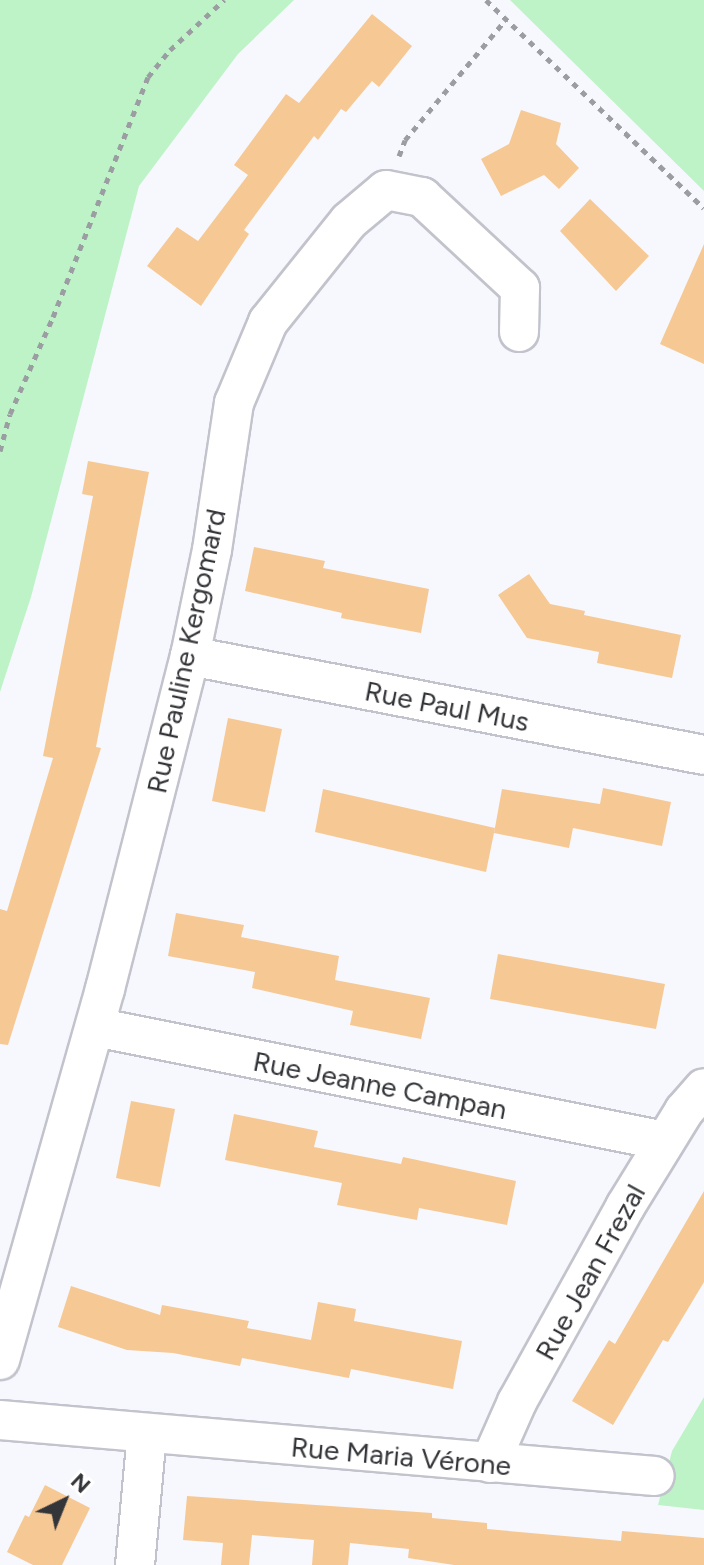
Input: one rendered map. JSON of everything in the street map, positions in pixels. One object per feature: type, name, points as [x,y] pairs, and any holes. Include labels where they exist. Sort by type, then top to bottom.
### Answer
[{"type":"street","points":[[386,190],[422,197],[520,288],[519,332]]},
{"type":"street","name":"Rue Pauline Kergomard","points":[[0,1360],[95,1027],[190,656],[212,550],[234,403],[268,322],[349,221],[386,190]]},
{"type":"street","name":"Rue Paul Mus","points":[[190,656],[704,755]]},
{"type":"street","name":"Rue Jeanne Campan","points":[[95,1027],[665,1141]]},
{"type":"street","name":"Rue Jean Frezal","points":[[490,1463],[517,1402],[665,1141],[704,1088]]},
{"type":"street","name":"Rue Maria Vérone","points":[[0,1420],[655,1476]]},
{"type":"street","points":[[135,1565],[147,1434]]},
{"type":"path","points":[[0,451],[10,414],[53,317],[148,77],[170,50],[224,0]]},
{"type":"path","points":[[486,0],[704,208]]},
{"type":"path","points":[[386,190],[405,140],[506,19]]},
{"type":"green space","points":[[0,0],[294,0],[238,54],[139,186],[31,597],[0,692]]},
{"type":"green space","points":[[510,0],[704,0],[704,191]]},
{"type":"green space","points":[[704,1397],[704,1510],[658,1505],[672,1451]]},
{"type":"building","points":[[372,14],[412,46],[379,87],[372,81],[346,112],[341,109],[318,140],[314,136],[244,230],[249,234],[201,306],[147,266],[177,227],[198,241],[248,175],[234,165],[286,94],[299,103]]},
{"type":"building","points":[[521,110],[561,123],[556,144],[579,168],[559,189],[544,175],[501,196],[481,159],[509,144]]},
{"type":"building","points":[[590,199],[649,256],[616,291],[560,231]]},
{"type":"building","points":[[704,244],[704,364],[660,344]]},
{"type":"building","points":[[88,461],[149,472],[96,747],[101,748],[8,1045],[0,1044],[0,909],[7,911],[53,758],[43,756],[93,496],[82,494]]},
{"type":"building","points":[[254,547],[325,561],[323,568],[429,589],[421,633],[341,618],[342,613],[245,591]]},
{"type":"building","points":[[529,574],[550,604],[585,611],[584,615],[681,635],[672,678],[597,663],[599,652],[527,638],[498,595]]},
{"type":"building","points":[[228,718],[282,729],[265,812],[212,801]]},
{"type":"building","points":[[603,788],[671,802],[662,846],[573,828],[569,848],[494,833],[502,789],[600,804]]},
{"type":"building","points":[[323,789],[495,828],[486,872],[315,832]]},
{"type":"building","points":[[176,913],[244,925],[241,937],[339,956],[335,980],[430,998],[421,1039],[350,1025],[353,1011],[252,988],[255,972],[168,956]]},
{"type":"building","points":[[498,954],[665,984],[656,1029],[490,999]]},
{"type":"building","points":[[131,1101],[175,1109],[160,1187],[116,1178]]},
{"type":"building","points":[[234,1114],[318,1131],[314,1147],[401,1164],[403,1157],[516,1181],[507,1225],[419,1208],[417,1220],[337,1205],[342,1183],[225,1160]]},
{"type":"building","points":[[704,1191],[704,1282],[668,1342],[663,1340],[613,1425],[572,1401],[609,1340],[615,1344]]},
{"type":"building","points":[[71,1286],[160,1315],[162,1305],[249,1321],[247,1328],[311,1340],[318,1302],[356,1309],[354,1321],[462,1341],[453,1389],[351,1369],[349,1378],[242,1358],[240,1366],[173,1353],[127,1350],[58,1327]]},
{"type":"building","points":[[45,1485],[90,1508],[62,1565],[33,1565],[7,1552],[25,1515],[29,1517]]},
{"type":"building","points":[[187,1496],[432,1513],[432,1518],[487,1523],[487,1529],[621,1541],[622,1531],[704,1538],[704,1565],[454,1565],[408,1558],[409,1549],[350,1543],[348,1565],[312,1565],[314,1540],[252,1535],[249,1565],[221,1565],[223,1543],[183,1540]]}]
